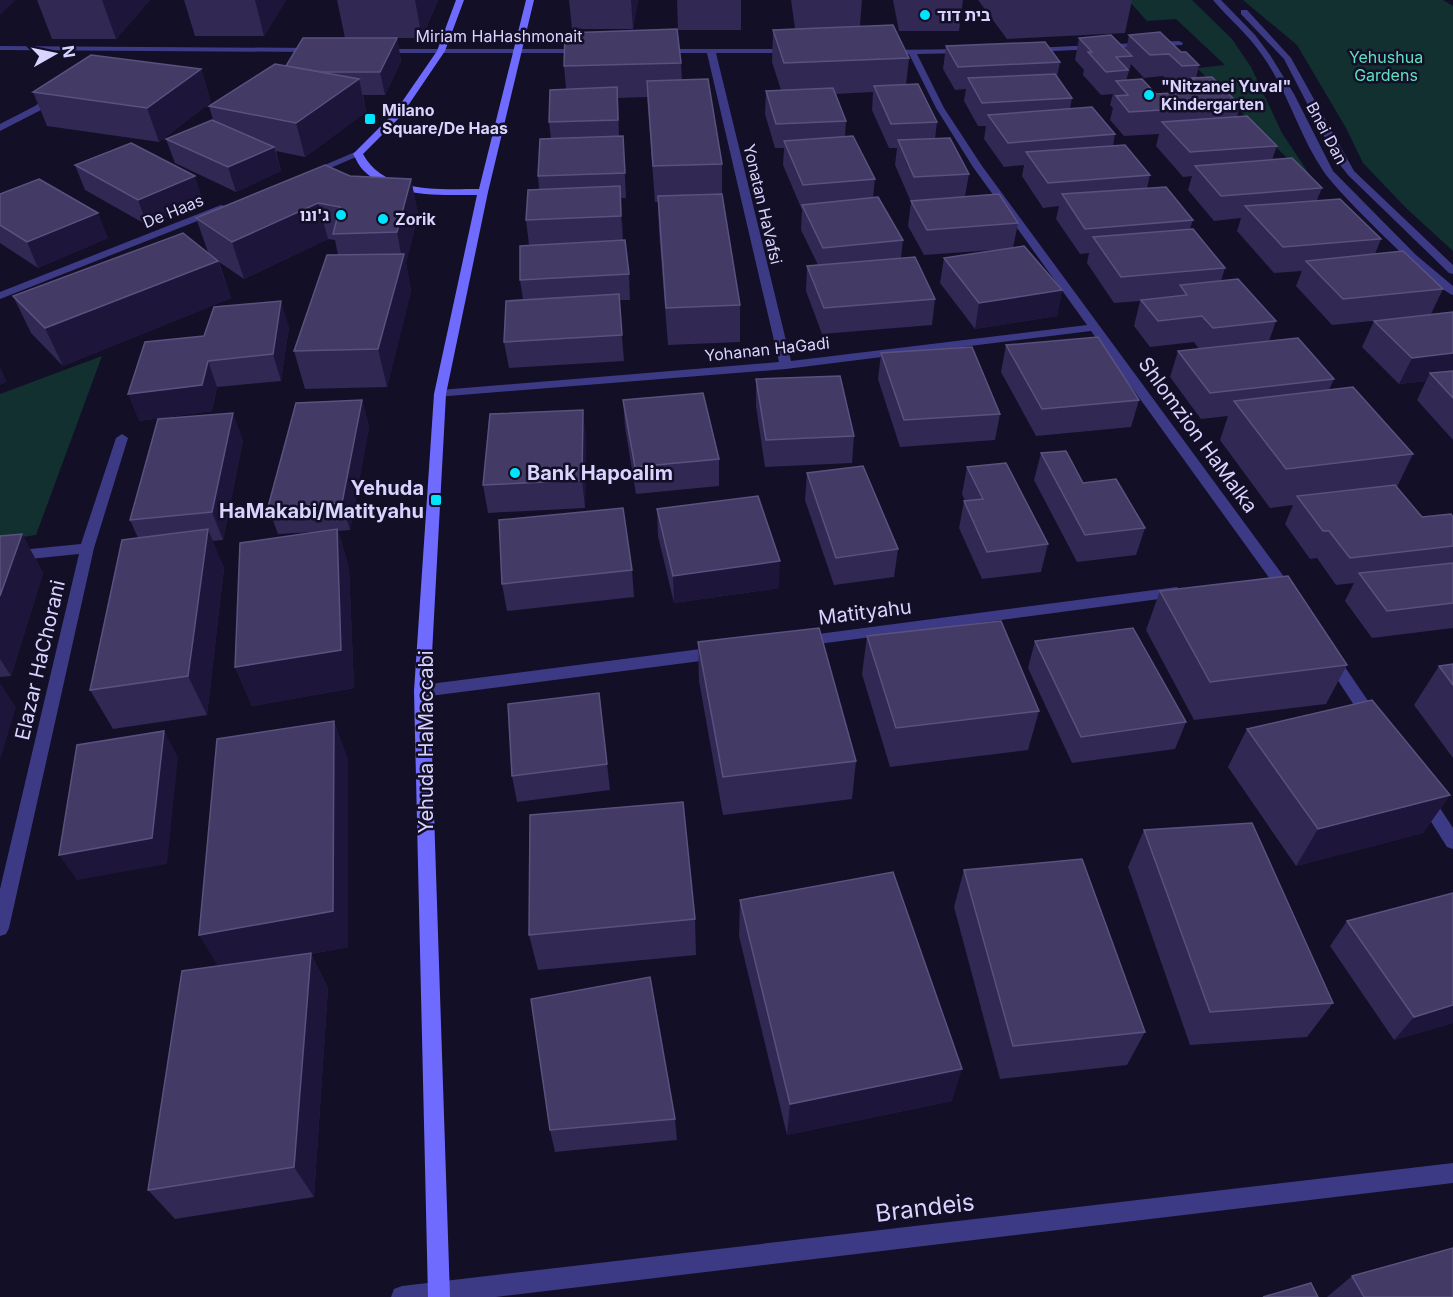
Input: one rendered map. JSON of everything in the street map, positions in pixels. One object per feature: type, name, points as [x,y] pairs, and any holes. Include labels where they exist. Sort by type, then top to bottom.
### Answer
[{"type":"street","points":[[304,176],[358,154],[398,114],[441,51],[460,0]]},
{"type":"street","name":"Yehuda HaMaccabi","points":[[439,1294],[422,691],[440,394],[483,192],[530,0]]},
{"type":"street","name":"Bnei Dan","points":[[1217,0],[1252,35],[1278,70],[1329,173],[1412,257],[1453,292]]},
{"type":"street","name":"Bnei Dan","points":[[1229,0],[1267,34],[1287,58],[1342,161],[1351,173],[1453,271]]},
{"type":"street","points":[[1019,50],[1179,43]]},
{"type":"street","points":[[0,48],[325,50]]},
{"type":"street","points":[[98,57],[106,49]]},
{"type":"street","name":"Miriam HaHashmonait","points":[[372,51],[598,51]]},
{"type":"street","points":[[655,51],[806,51]]},
{"type":"street","name":"Yonatan HaVafsi","points":[[711,51],[786,365]]},
{"type":"street","points":[[877,52],[971,51]]},
{"type":"street","name":"Shlomzion HaMalka","points":[[912,52],[940,108],[978,167],[1095,327],[1272,579],[1298,608]]},
{"type":"street","points":[[0,128],[38,108],[64,89]]},
{"type":"street","points":[[358,154],[362,166],[375,178],[422,191],[483,192]]},
{"type":"street","name":"De Haas","points":[[0,296],[228,206]]},
{"type":"street","name":"Yohanan HaGadi","points":[[440,394],[786,365],[1095,327]]},
{"type":"street","name":"Elazar HaChorani","points":[[0,928],[87,548],[122,438]]},
{"type":"street","points":[[0,557],[87,548]]},
{"type":"street","name":"Matityahu","points":[[790,643],[1195,590]]},
{"type":"street","points":[[1323,647],[1375,725]]},
{"type":"street","points":[[422,691],[731,651]]},
{"type":"street","points":[[1421,793],[1453,842]]},
{"type":"street","name":"Brandeis","points":[[402,1297],[1453,1173]]},
{"type":"green space","points":[[1128,0],[1192,0],[1232,39],[1251,67],[1282,133],[1321,192],[1197,68],[1225,65],[1176,19],[1147,21]]},
{"type":"green space","name":"Yehushua Gardens","points":[[1243,0],[1443,0],[1453,6],[1453,251],[1406,208],[1363,163],[1346,128],[1297,45]]},
{"type":"green space","points":[[102,356],[36,535],[0,540],[0,394]]},
{"type":"building","points":[[893,25],[909,58],[784,63],[773,30]]},
{"type":"building","points":[[677,29],[681,63],[564,66],[565,33]]},
{"type":"building","points":[[1160,32],[1199,65],[1182,66],[1169,54],[1150,55],[1129,35]]},
{"type":"building","points":[[1111,35],[1132,56],[1116,57],[1128,70],[1106,72],[1079,38]]},
{"type":"building","points":[[303,38],[397,38],[380,72],[322,72],[286,66]]},
{"type":"building","points":[[1045,42],[1060,62],[958,67],[946,46]]},
{"type":"building","points":[[91,55],[201,69],[147,108],[33,92]]},
{"type":"building","points":[[275,64],[359,79],[296,123],[209,106]]},
{"type":"building","points":[[1055,74],[1072,98],[982,103],[968,78]]},
{"type":"building","points":[[1212,77],[1240,105],[1129,112],[1116,96],[1128,95],[1116,81],[1142,79],[1156,94],[1205,91],[1192,78]]},
{"type":"building","points":[[708,79],[722,164],[653,166],[647,81]]},
{"type":"building","points":[[918,84],[937,122],[891,124],[874,86]]},
{"type":"building","points":[[617,87],[618,120],[549,122],[550,90]]},
{"type":"building","points":[[833,88],[846,121],[776,124],[766,91]]},
{"type":"building","points":[[1092,107],[1115,134],[1008,143],[988,115]]},
{"type":"building","points":[[1247,116],[1277,146],[1190,152],[1162,122]]},
{"type":"building","points":[[212,120],[274,147],[228,167],[166,139]]},
{"type":"building","points":[[623,136],[625,173],[538,176],[540,139]]},
{"type":"building","points":[[853,136],[875,179],[803,185],[784,141]]},
{"type":"building","points":[[950,138],[969,174],[914,177],[898,140]]},
{"type":"building","points":[[131,143],[195,176],[138,200],[75,165]]},
{"type":"building","points":[[1125,145],[1150,175],[1048,183],[1026,152]]},
{"type":"building","points":[[1292,158],[1322,188],[1221,196],[1195,166]]},
{"type":"building","points":[[325,165],[350,176],[411,179],[397,232],[333,234],[340,207],[318,203],[232,242],[196,218]]},
{"type":"building","points":[[39,179],[98,213],[27,242],[0,225],[0,194]]},
{"type":"building","points":[[620,186],[621,216],[526,220],[528,190]]},
{"type":"building","points":[[1166,187],[1193,220],[1085,229],[1062,194]]},
{"type":"building","points":[[722,194],[740,305],[666,308],[658,196]]},
{"type":"building","points":[[999,194],[1018,223],[927,230],[911,201]]},
{"type":"building","points":[[878,197],[903,240],[823,248],[802,205]]},
{"type":"building","points":[[1340,199],[1381,239],[1283,247],[1245,206]]},
{"type":"building","points":[[1193,229],[1225,268],[1121,277],[1093,237]]},
{"type":"building","points":[[183,233],[218,261],[45,328],[13,296]]},
{"type":"building","points":[[625,240],[629,274],[520,280],[520,246]]},
{"type":"building","points":[[1024,246],[1062,290],[979,303],[944,258]]},
{"type":"building","points":[[1403,251],[1443,289],[1343,299],[1306,261]]},
{"type":"building","points":[[404,254],[378,349],[294,351],[327,255]]},
{"type":"building","points":[[915,257],[935,299],[824,308],[807,266]]},
{"type":"building","points":[[1238,279],[1276,321],[1213,328],[1202,316],[1158,321],[1141,300],[1187,295],[1180,285]]},
{"type":"building","points":[[619,294],[622,335],[504,342],[506,301]]},
{"type":"building","points":[[281,301],[273,354],[208,361],[202,385],[128,394],[145,342],[204,336],[214,307]]},
{"type":"building","points":[[1453,312],[1453,353],[1412,358],[1374,321]]},
{"type":"building","points":[[1098,337],[1139,400],[1042,409],[1006,345]]},
{"type":"building","points":[[1298,338],[1334,379],[1210,393],[1178,351]]},
{"type":"building","points":[[972,347],[1000,414],[904,420],[881,353]]},
{"type":"building","points":[[1453,371],[1453,398],[1430,373]]},
{"type":"building","points":[[840,376],[854,436],[766,440],[756,379]]},
{"type":"building","points":[[1353,387],[1413,454],[1286,469],[1234,401]]},
{"type":"building","points":[[703,393],[719,459],[635,467],[623,400]]},
{"type":"building","points":[[362,400],[342,503],[268,507],[296,403]]},
{"type":"building","points":[[583,410],[582,480],[483,485],[490,414]]},
{"type":"building","points":[[233,413],[212,512],[130,520],[158,419]]},
{"type":"building","points":[[1066,451],[1083,483],[1116,479],[1145,528],[1085,535],[1041,453]]},
{"type":"building","points":[[1006,463],[1048,544],[987,552],[964,501],[983,499],[967,467]]},
{"type":"building","points":[[863,466],[898,549],[836,558],[807,473]]},
{"type":"building","points":[[1395,485],[1422,517],[1451,514],[1453,517],[1453,546],[1350,558],[1329,531],[1323,531],[1297,496]]},
{"type":"building","points":[[758,496],[780,561],[673,576],[657,509]]},
{"type":"building","points":[[623,508],[632,570],[502,584],[499,520]]},
{"type":"building","points":[[208,529],[188,676],[90,690],[122,540]]},
{"type":"building","points":[[337,529],[341,650],[235,667],[240,543]]},
{"type":"building","points":[[22,534],[0,596],[0,536]]},
{"type":"building","points":[[1453,563],[1453,603],[1387,611],[1359,573]]},
{"type":"building","points":[[1288,576],[1347,665],[1210,682],[1160,591]]},
{"type":"building","points":[[1001,621],[1039,711],[896,728],[867,636]]},
{"type":"building","points":[[819,628],[856,761],[723,777],[698,642]]},
{"type":"building","points":[[1133,628],[1186,722],[1081,737],[1035,641]]},
{"type":"building","points":[[1453,664],[1453,685],[1439,666]]},
{"type":"building","points":[[599,693],[607,764],[512,776],[508,704]]},
{"type":"building","points":[[1372,700],[1450,795],[1318,829],[1247,729]]},
{"type":"building","points":[[334,721],[333,911],[199,935],[217,739]]},
{"type":"building","points":[[164,731],[152,838],[59,855],[77,745]]},
{"type":"building","points":[[683,802],[695,919],[529,935],[530,815]]},
{"type":"building","points":[[1252,823],[1333,1003],[1210,1012],[1144,830]]},
{"type":"building","points":[[1082,859],[1145,1032],[1013,1046],[964,870]]},
{"type":"building","points":[[893,872],[962,1069],[790,1104],[740,900]]},
{"type":"building","points":[[1453,893],[1453,1005],[1414,1017],[1347,921]]},
{"type":"building","points":[[311,953],[294,1167],[148,1190],[182,971]]},
{"type":"building","points":[[650,977],[675,1119],[550,1130],[531,999]]},
{"type":"building","points":[[1453,1248],[1453,1297],[1364,1297],[1352,1276]]},
{"type":"building","points":[[1311,1283],[1318,1297],[1263,1297]]},
{"type":"place","name":"בית דוד","points":[[925,15]]},
{"type":"place","name":"\"Nitzanei Yuval\" Kindergarten","points":[[1149,95]]},
{"type":"place","name":"Milano Square/De Haas","points":[[370,119]]},
{"type":"place","name":"ג'ונו","points":[[341,215]]},
{"type":"place","name":"Zorik","points":[[383,219]]},
{"type":"place","name":"Bank Hapoalim","points":[[515,473]]},
{"type":"place","name":"Yehuda HaMakabi/Matityahu","points":[[436,500]]}]
